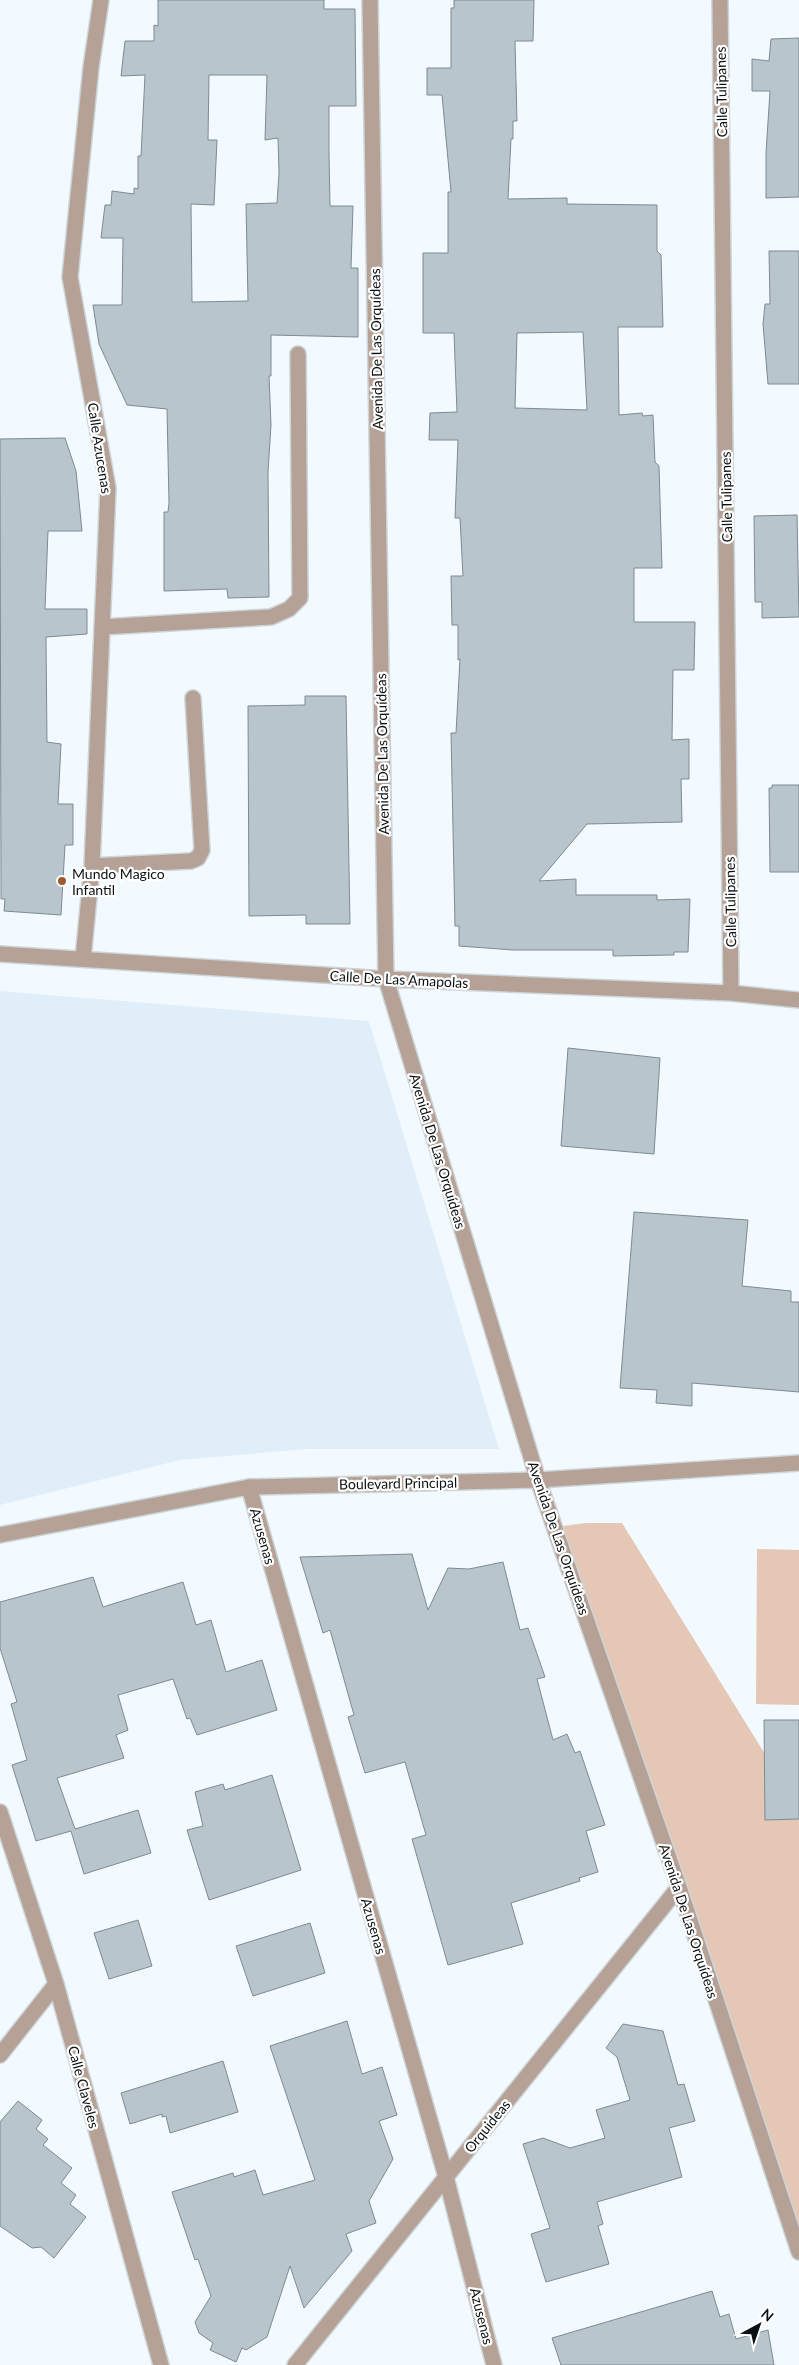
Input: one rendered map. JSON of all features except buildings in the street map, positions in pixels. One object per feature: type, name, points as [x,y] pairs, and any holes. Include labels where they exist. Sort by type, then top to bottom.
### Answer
[{"type":"street","name":"Calle Azucenas","points":[[83,959],[92,866],[108,488],[70,277],[91,67],[100,0]]},
{"type":"street","name":"Avenida De Las Orquídeas","points":[[370,0],[386,979],[538,1480],[679,1887],[799,2252]]},
{"type":"street","name":"Calle Tulipanes","points":[[720,0],[731,993]]},
{"type":"street","points":[[102,627],[271,617],[289,609],[300,598],[298,354]]},
{"type":"street","points":[[92,866],[191,861],[198,858],[202,850],[193,698]]},
{"type":"street","name":"Calle De Las Amapolas","points":[[0,954],[386,979],[731,993],[799,1000]]},
{"type":"street","name":"Boulevard Principal","points":[[0,1534],[249,1487],[538,1480],[799,1462]]},
{"type":"street","name":"Azusenas","points":[[249,1487],[446,2177],[494,2365]]},
{"type":"street","name":"Calle Claveles","points":[[0,1812],[56,1984],[161,2365]]},
{"type":"street","name":"Orquideas","points":[[295,2365],[679,1887]]},
{"type":"street","points":[[0,2055],[56,1984]]},
{"type":"shaded area","points":[[0,991],[369,1021],[499,1449],[307,1449],[180,1460],[0,1505]]},
{"type":"shaded area","points":[[586,1523],[622,1523],[799,1809],[799,2238],[563,1526]]},
{"type":"shaded area","points":[[757,1549],[799,1550],[799,1705],[756,1704]]},
{"type":"place","name":"Mundo Magico Infantil","points":[[62,881]]}]
